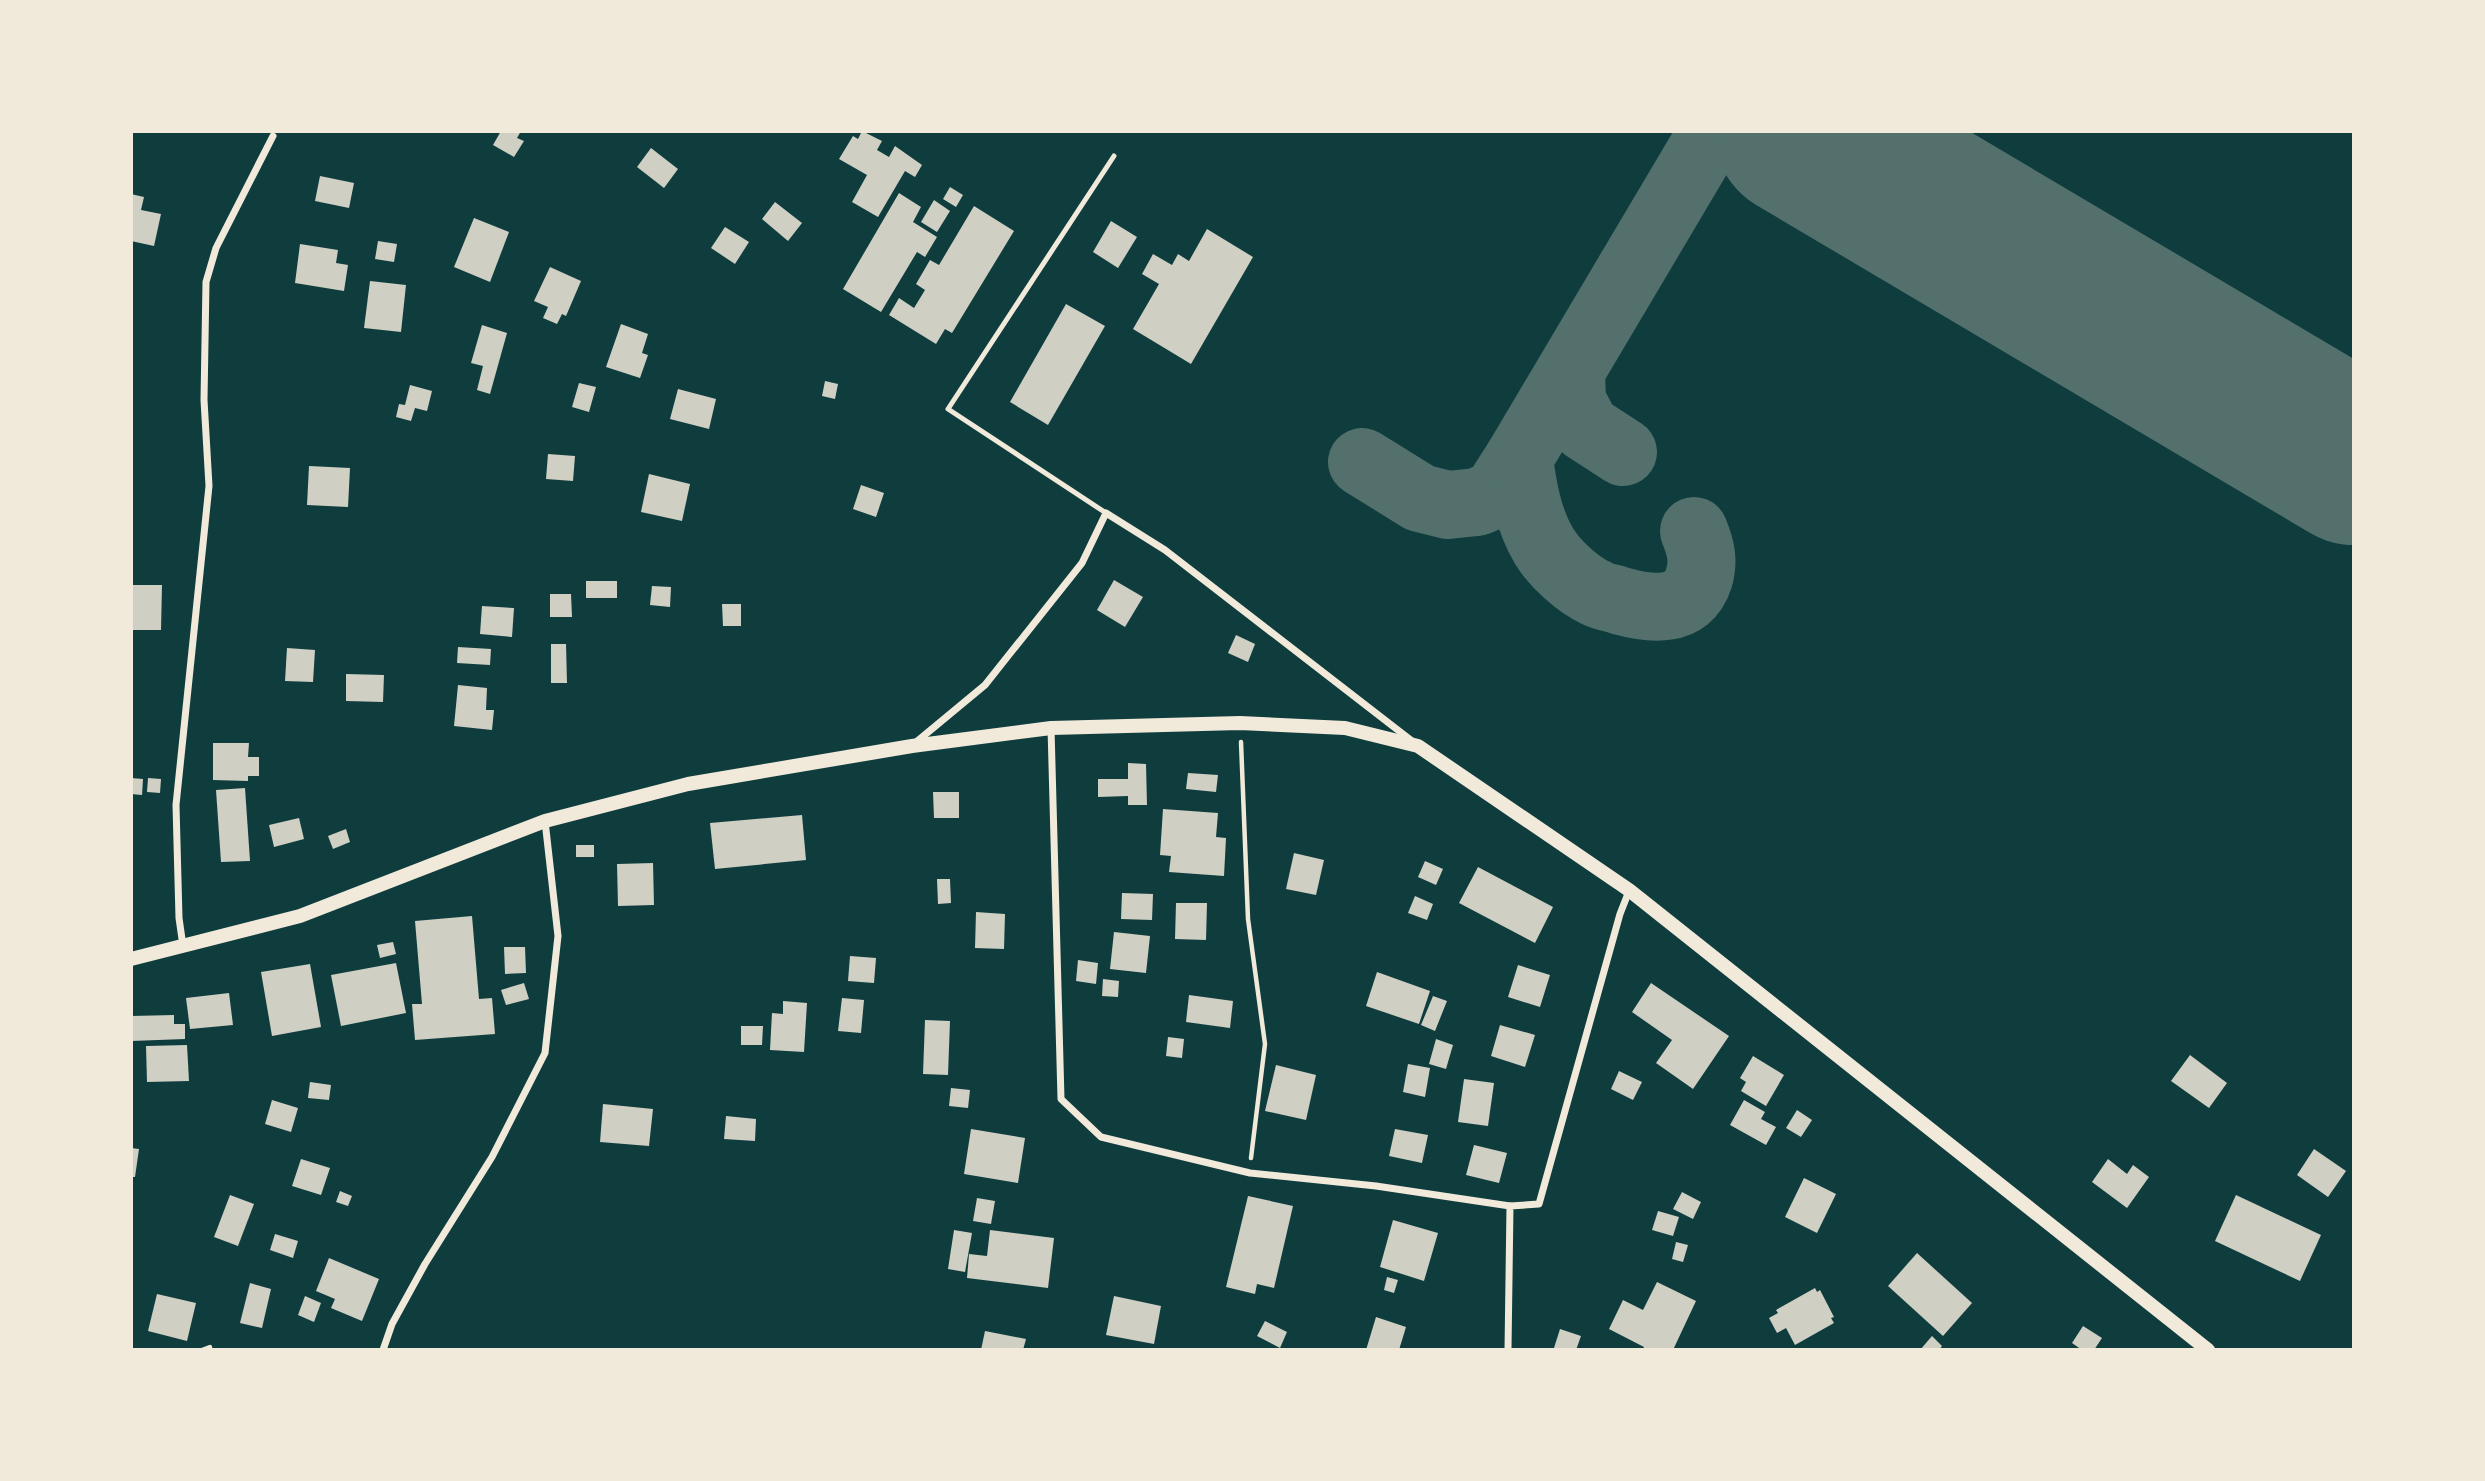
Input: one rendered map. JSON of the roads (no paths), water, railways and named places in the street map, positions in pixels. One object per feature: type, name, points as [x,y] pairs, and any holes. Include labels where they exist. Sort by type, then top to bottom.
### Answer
[{"type":"main road","points":[[131,959],[300,916],[545,821],[688,784],[912,746],[1051,728],[1240,723],[1345,728],[1418,746],[1629,890],[2208,1350]]},
{"type":"street","points":[[183,946],[179,918],[176,805],[209,486],[204,400],[206,282],[216,248],[273,136]]},
{"type":"street","points":[[912,746],[985,685],[1082,564],[1106,513],[1165,550],[1418,746]]},
{"type":"street","points":[[1051,728],[1061,1099],[1101,1137],[1250,1172],[1376,1186],[1510,1206],[1539,1204],[1629,890]]},
{"type":"street","points":[[383,1350],[392,1324],[425,1264],[492,1157],[545,1053],[558,936],[545,821]]},
{"type":"street","points":[[1508,1350],[1510,1206]]},
{"type":"lane","points":[[1106,513],[948,409],[1114,156]]}]
